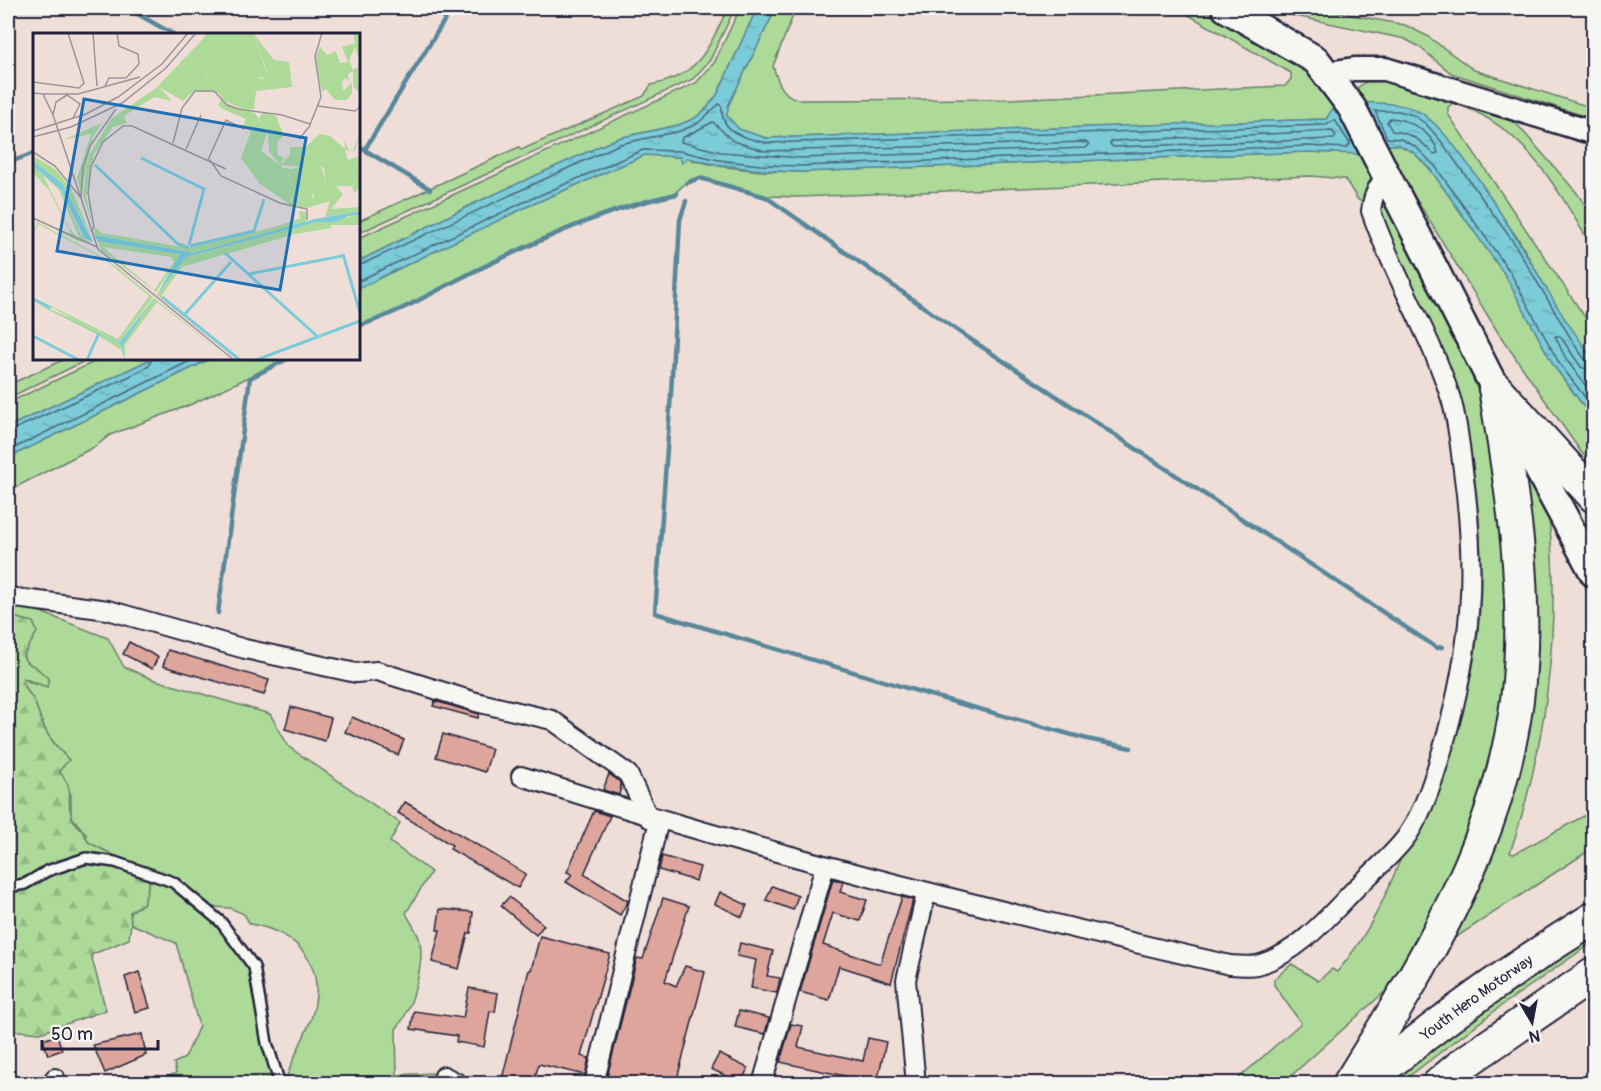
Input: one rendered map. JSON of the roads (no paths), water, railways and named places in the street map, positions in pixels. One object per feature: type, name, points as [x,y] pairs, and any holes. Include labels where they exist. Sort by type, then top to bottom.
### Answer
[{"type":"highway","points":[[1495,388],[1593,495]]},
{"type":"highway","points":[[1348,1083],[1444,926],[1478,851],[1503,774],[1517,699],[1521,615],[1517,536],[1495,388]]},
{"type":"highway","name":"Youth Hero Motorway","points":[[1364,1083],[1435,1025],[1541,950],[1593,918]]},
{"type":"highway","points":[[1439,1083],[1593,974]]},
{"type":"main road","points":[[1226,8],[1316,60],[1352,108],[1495,388],[1593,573]]},
{"type":"street","points":[[1328,73],[1354,69],[1385,69],[1593,133]]},
{"type":"street","points":[[520,776],[654,819],[926,894],[1230,964],[1255,966],[1271,961],[1292,948],[1343,902],[1406,837],[1428,794],[1459,690],[1470,628],[1472,573],[1466,486],[1451,400],[1371,211],[1382,166]]},
{"type":"street","points":[[8,597],[108,610],[245,650],[356,673],[377,671],[476,702],[552,720],[628,774],[654,819],[594,1083]]},
{"type":"street","points":[[762,1083],[825,866]]},
{"type":"street","points":[[916,1083],[906,980],[926,894]]},
{"type":"lane","points":[[8,887],[25,884],[46,872],[86,858],[116,862],[173,882],[220,922],[254,967],[267,1044],[280,1083]]},
{"type":"water","points":[[757,8],[776,8],[728,106],[727,116],[739,129],[766,138],[1326,119],[1335,105],[1362,154],[1307,152],[801,172],[744,168],[687,158],[682,163],[680,157],[645,155],[524,208],[360,288],[360,260],[473,204],[618,138],[679,125],[695,118],[717,95]]},
{"type":"water","points":[[1361,102],[1396,104],[1416,110],[1432,122],[1451,142],[1471,169],[1512,230],[1592,360],[1595,380],[1593,419],[1554,366],[1505,275],[1430,169],[1413,152],[1399,145],[1383,145]]},
{"type":"water","points":[[149,360],[208,360],[8,458],[8,427]]},
{"type":"waterway","points":[[127,8],[171,33]]},
{"type":"waterway","points":[[365,149],[452,8]]},
{"type":"waterway","points":[[360,147],[430,189]]},
{"type":"waterway","points":[[8,163],[33,153]]},
{"type":"waterway","points":[[687,183],[700,178],[766,197],[958,331],[1437,648],[1442,647]]},
{"type":"waterway","points":[[360,325],[403,308],[475,271],[573,226],[625,208],[677,194]]},
{"type":"waterway","points":[[686,201],[680,220],[671,394],[655,613],[954,702],[1087,739],[1131,748]]},
{"type":"waterway","points":[[218,613],[250,378],[285,360]]}]
